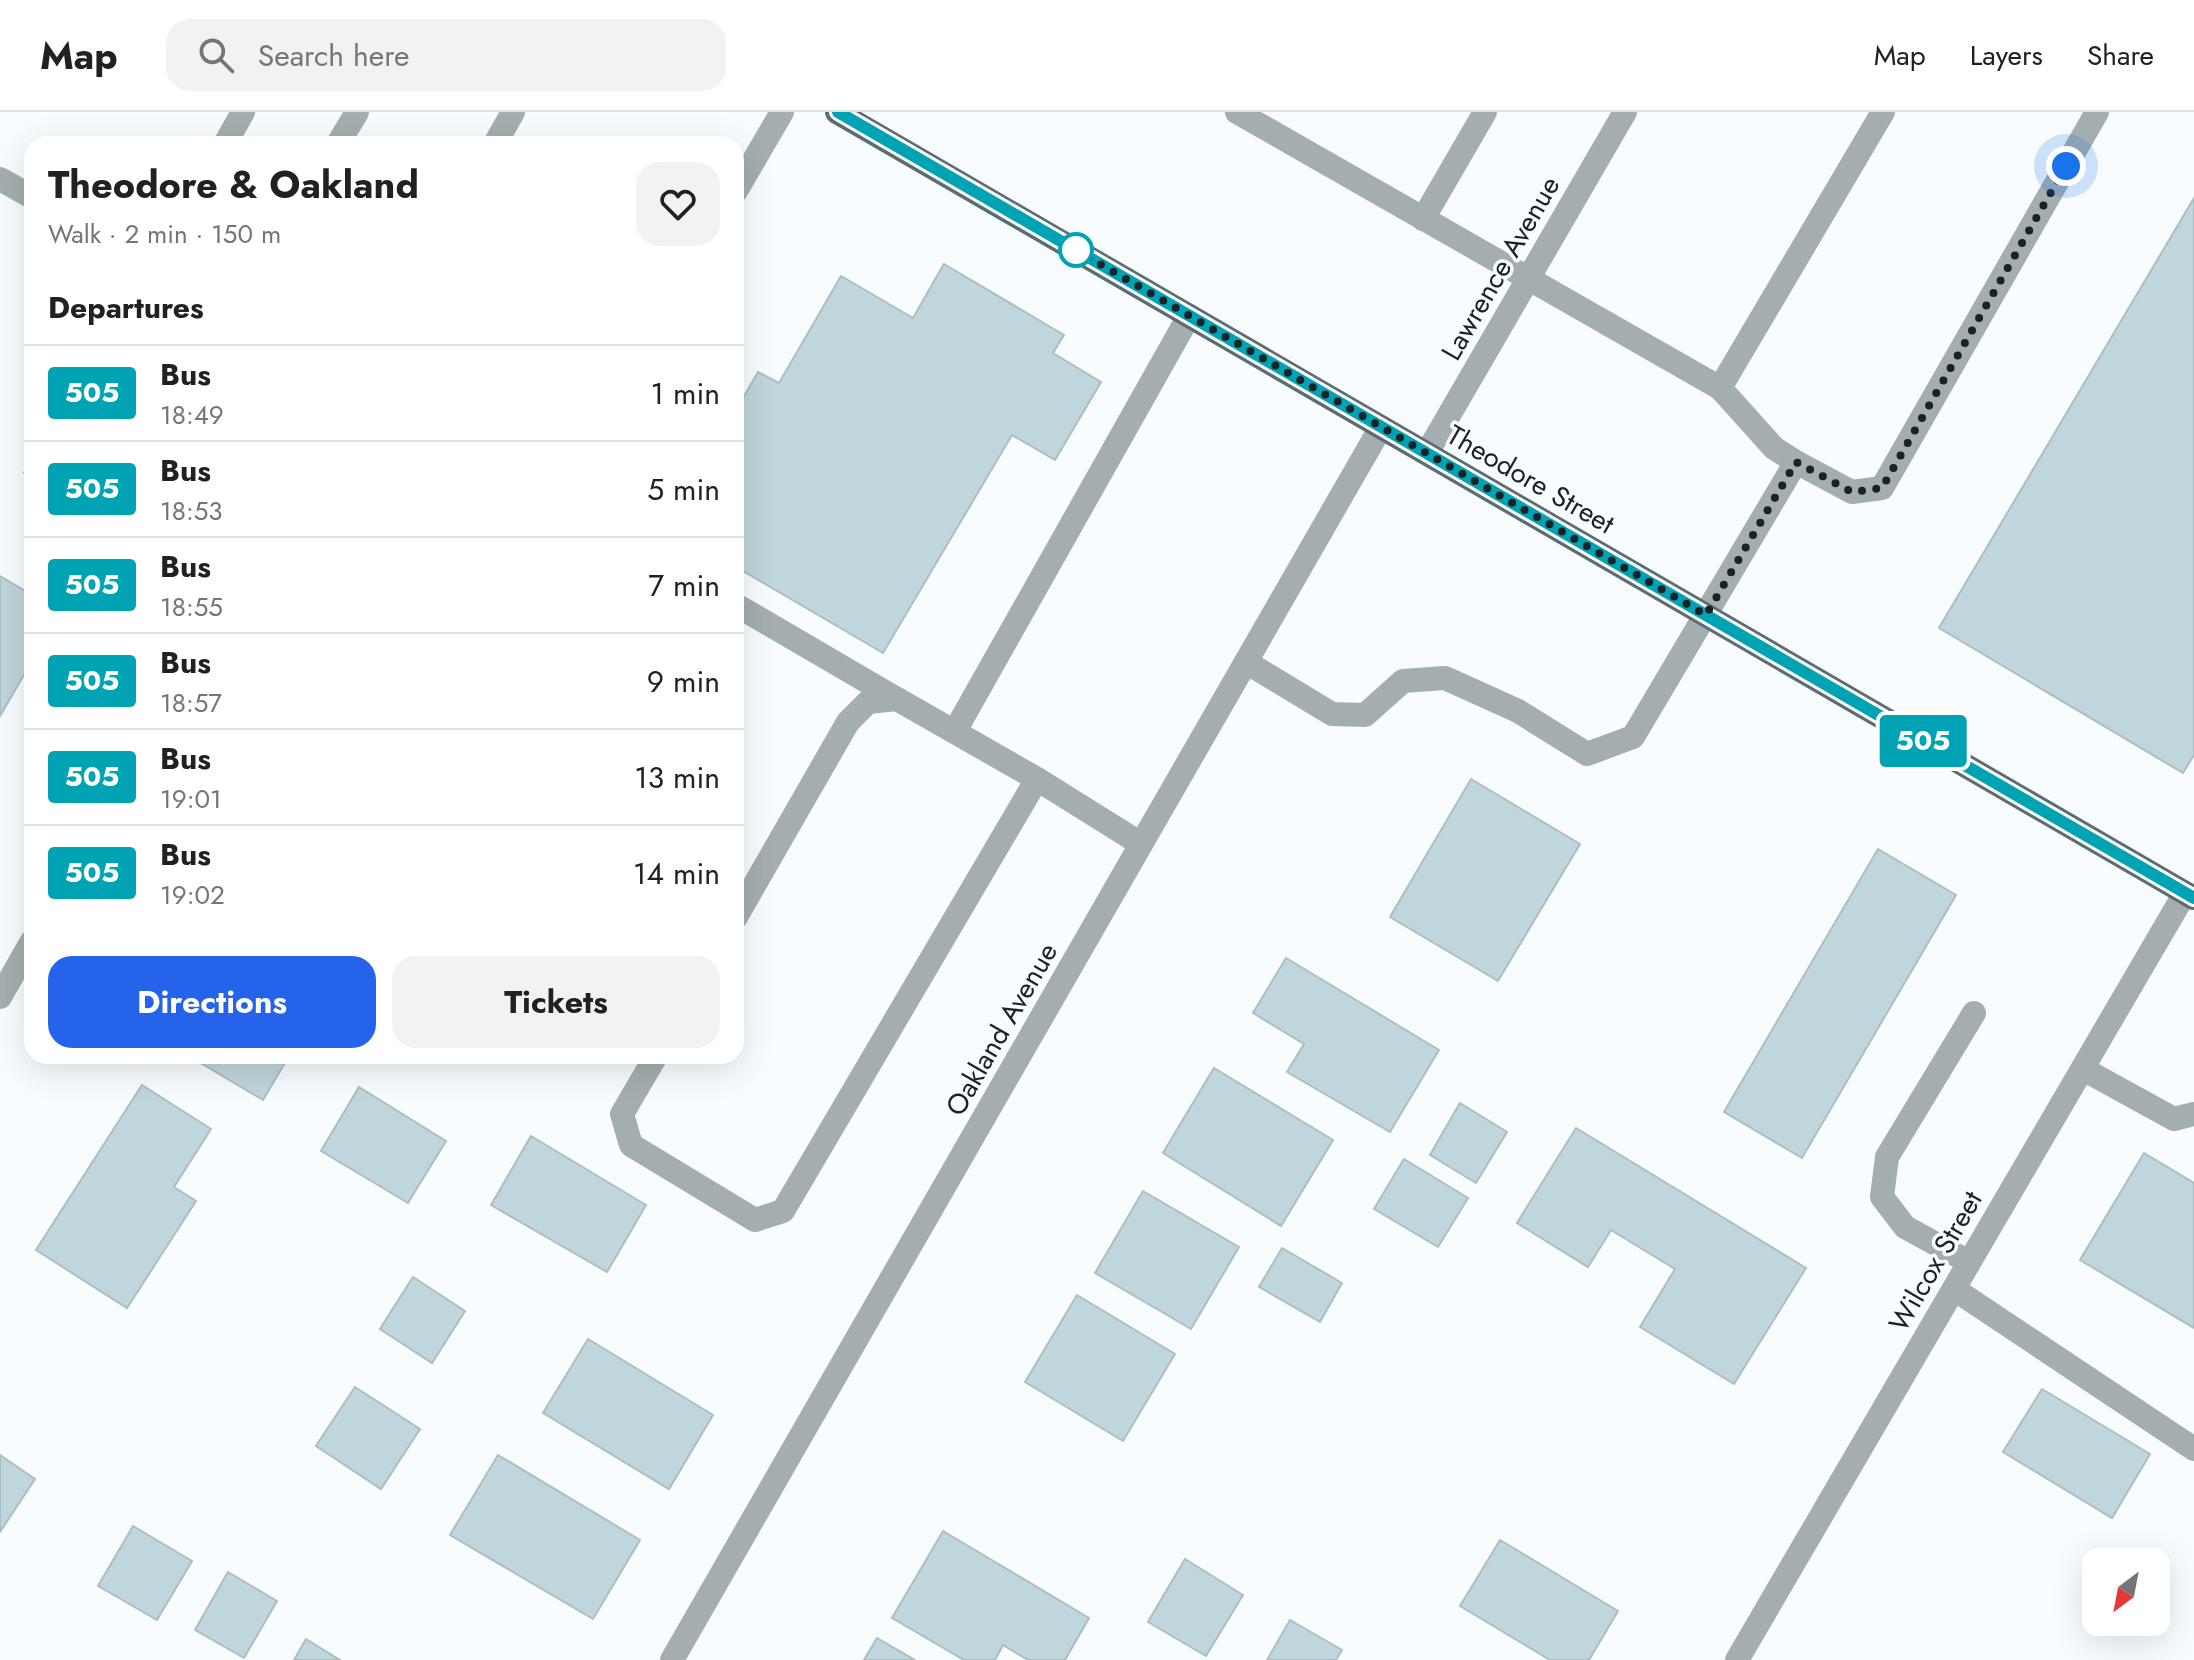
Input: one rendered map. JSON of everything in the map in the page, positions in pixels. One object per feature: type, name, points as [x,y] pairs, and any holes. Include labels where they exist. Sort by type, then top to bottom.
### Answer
[{"type":"main road","name":"Theodore Street","points":[[837,112],[2190,895]]},
{"type":"street","points":[[230,136],[243,112]]},
{"type":"street","points":[[343,136],[357,112]]},
{"type":"street","points":[[500,136],[513,112]]},
{"type":"street","points":[[744,177],[782,112]]},
{"type":"street","points":[[1237,112],[1720,388],[1774,448],[1852,492],[1882,488],[2097,112]]},
{"type":"street","points":[[1423,219],[1485,112]]},
{"type":"street","name":"Lawrence Avenue","points":[[1427,453],[1625,112]]},
{"type":"street","points":[[1720,388],[1883,112]]},
{"type":"street","points":[[0,179],[24,192]]},
{"type":"street","points":[[955,731],[1189,316]]},
{"type":"street","name":"Oakland Avenue","points":[[672,1660],[1381,427]]},
{"type":"street","points":[[1246,662],[1332,714],[1365,715],[1403,681],[1445,678],[1518,711],[1587,754],[1633,737],[1796,462]]},
{"type":"street","points":[[744,610],[1037,779],[1141,844]]},
{"type":"street","points":[[744,903],[848,722],[868,702],[897,699]]},
{"type":"street","points":[[651,1064],[622,1114],[631,1145],[755,1220],[783,1211],[1037,779]]},
{"type":"street","name":"Wilcox Street","points":[[1737,1660],[2083,1069],[2190,895]]},
{"type":"street","points":[[0,997],[24,955]]},
{"type":"street","points":[[1969,1262],[1905,1227],[1882,1197],[1887,1157],[1974,1013]]},
{"type":"street","points":[[2083,1069],[2174,1119],[2194,1114]]},
{"type":"street","points":[[1954,1289],[2194,1449]]},
{"type":"building","points":[[2194,198],[2194,755],[2183,773],[1939,628]]},
{"type":"building","points":[[944,264],[1064,335],[1053,353],[1101,382],[1055,460],[1012,435],[883,653],[744,572],[744,396],[758,372],[779,383],[841,276],[913,318]]},
{"type":"building","points":[[0,576],[24,590],[24,675],[0,716]]},
{"type":"building","points":[[1471,779],[1580,844],[1498,981],[1390,917]]},
{"type":"building","points":[[1878,849],[1956,895],[1802,1158],[1724,1112]]},
{"type":"building","points":[[1286,958],[1439,1050],[1390,1132],[1287,1072],[1304,1044],[1253,1013]]},
{"type":"building","points":[[202,1064],[284,1064],[263,1100]]},
{"type":"building","points":[[1214,1068],[1333,1140],[1281,1226],[1163,1153]]},
{"type":"building","points":[[142,1085],[211,1129],[174,1187],[196,1201],[127,1308],[36,1250]]},
{"type":"building","points":[[359,1087],[446,1141],[408,1203],[321,1151]]},
{"type":"building","points":[[1460,1103],[1507,1132],[1476,1183],[1430,1155]]},
{"type":"building","points":[[1576,1128],[1806,1268],[1734,1384],[1640,1327],[1675,1269],[1611,1230],[1588,1267],[1517,1223]]},
{"type":"building","points":[[531,1136],[646,1205],[607,1272],[491,1205]]},
{"type":"building","points":[[2144,1153],[2194,1183],[2194,1328],[2080,1260]]},
{"type":"building","points":[[1404,1159],[1468,1198],[1438,1247],[1374,1209]]},
{"type":"building","points":[[1143,1191],[1239,1247],[1191,1329],[1095,1273]]},
{"type":"building","points":[[1282,1248],[1342,1283],[1320,1322],[1259,1287]]},
{"type":"building","points":[[413,1277],[465,1311],[432,1363],[380,1329]]},
{"type":"building","points":[[1077,1295],[1175,1354],[1123,1441],[1025,1382]]},
{"type":"building","points":[[588,1339],[713,1415],[669,1489],[543,1413]]},
{"type":"building","points":[[355,1387],[420,1429],[381,1489],[316,1446]]},
{"type":"building","points":[[2042,1389],[2150,1454],[2112,1518],[2003,1452]]},
{"type":"building","points":[[0,1455],[35,1479],[0,1532]]},
{"type":"building","points":[[498,1455],[640,1540],[593,1619],[450,1535]]},
{"type":"building","points":[[133,1526],[192,1561],[157,1620],[98,1586]]},
{"type":"building","points":[[943,1531],[1089,1618],[1065,1660],[1028,1660],[1003,1645],[995,1660],[964,1660],[892,1618]]},
{"type":"building","points":[[1500,1540],[1618,1611],[1589,1660],[1550,1660],[1460,1606]]},
{"type":"building","points":[[1185,1559],[1243,1595],[1206,1656],[1148,1622]]},
{"type":"building","points":[[228,1572],[277,1601],[244,1658],[195,1630]]},
{"type":"building","points":[[1290,1620],[1342,1650],[1336,1660],[1267,1660]]},
{"type":"building","points":[[877,1638],[915,1660],[864,1660]]},
{"type":"building","points":[[306,1639],[340,1660],[294,1660]]},
{"type":"bus line","name":"505","points":[[838,112],[2194,898]]},
{"type":"route","points":[[1076,250],[1706,615],[1796,462],[1852,492],[1882,488],[2066,166]]}]
